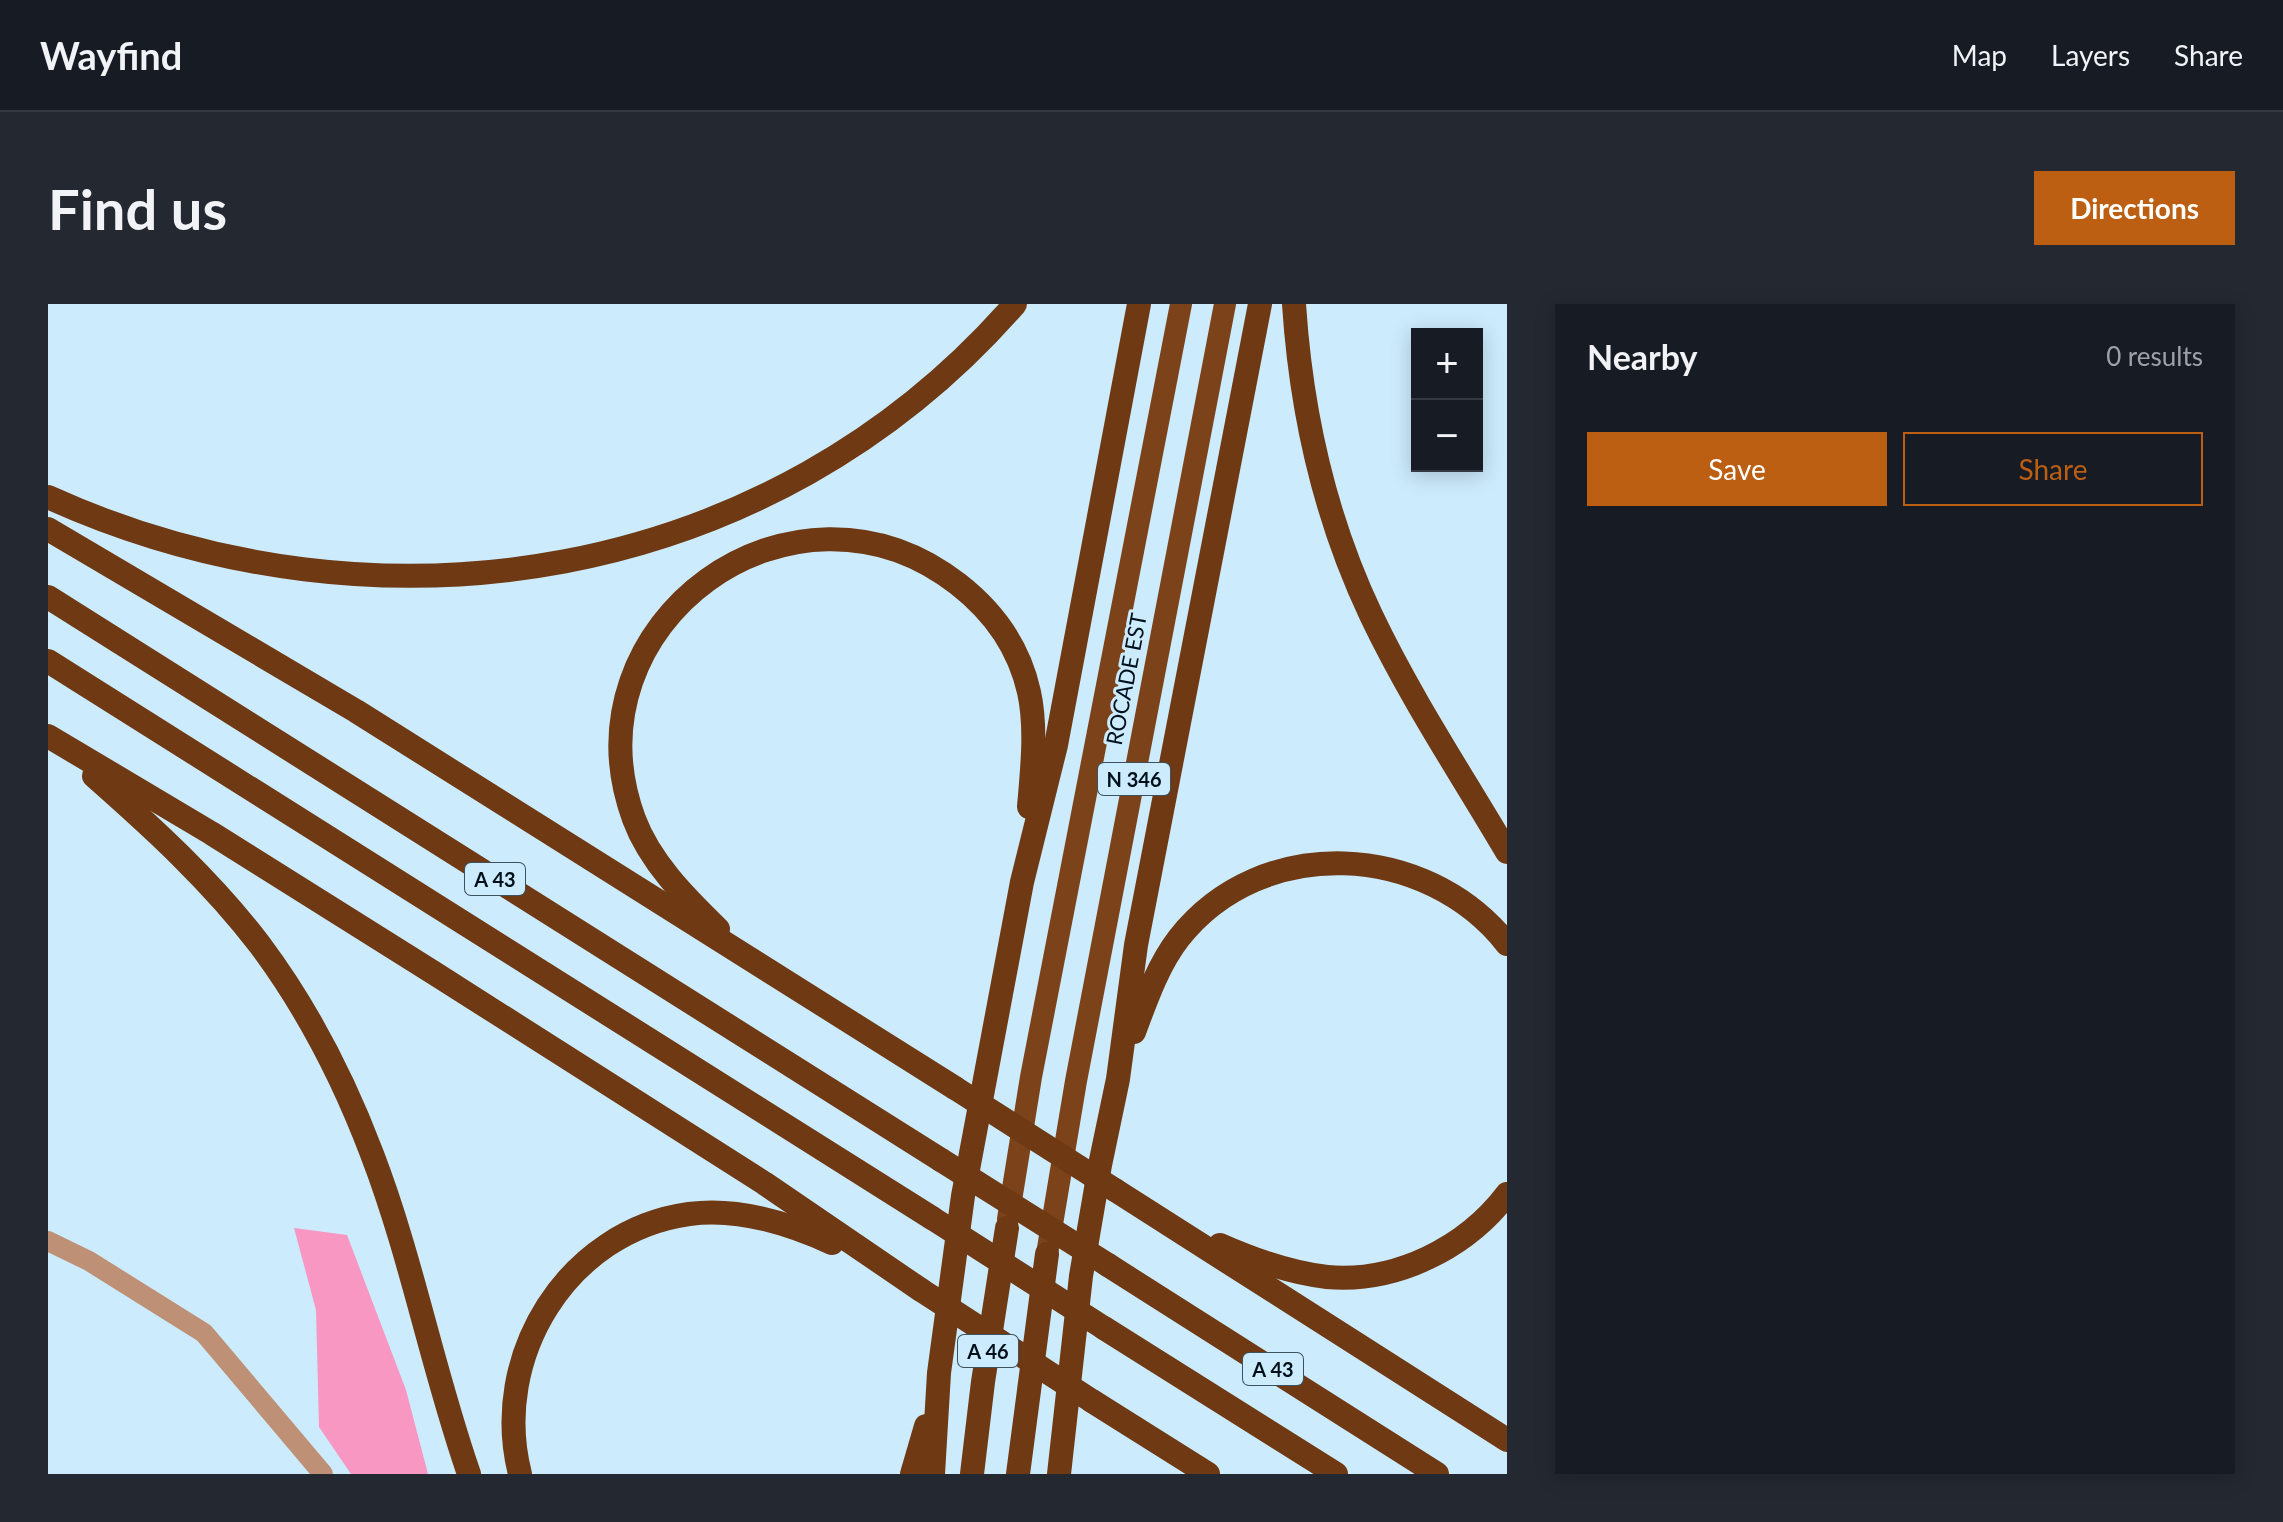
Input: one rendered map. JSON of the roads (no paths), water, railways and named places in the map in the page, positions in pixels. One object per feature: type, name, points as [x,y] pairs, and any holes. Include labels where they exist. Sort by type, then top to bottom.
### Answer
[{"type":"highway","points":[[48,497],[121,527],[198,551],[339,575],[456,576],[497,573],[582,558],[646,541],[716,516],[763,495],[833,457],[904,408],[1015,304]]},
{"type":"highway","points":[[933,1474],[939,1373],[963,1196],[1022,882],[1056,745],[1139,304]]},
{"type":"highway","name":"ROCADE EST","points":[[1007,1228],[1031,1077],[1181,304]]},
{"type":"highway","name":"ROCADE EST","points":[[1047,1254],[1076,1081],[1225,304]]},
{"type":"highway","points":[[1059,1474],[1081,1276],[1118,1079],[1136,945],[1260,304]]},
{"type":"highway","points":[[1294,304],[1313,444],[1352,572],[1389,652],[1507,852]]},
{"type":"highway","points":[[48,529],[356,711],[1507,1440]]},
{"type":"highway","points":[[751,961],[682,892],[645,844],[625,786],[621,730],[634,673],[666,616],[693,588],[717,571],[766,549],[791,542],[825,539],[886,546],[917,558],[948,576],[991,614],[1020,664],[1030,695],[1031,772],[1022,882]]},
{"type":"highway","name":"A 43","points":[[48,597],[1437,1474]]},
{"type":"highway","name":"A 43","points":[[48,661],[1336,1474]]},
{"type":"highway","points":[[49,736],[211,833],[764,1183],[883,1266],[1208,1474]]},
{"type":"highway","points":[[49,736],[135,812],[210,887],[260,946],[317,1033],[373,1155],[408,1264],[435,1371],[469,1474]]},
{"type":"highway","points":[[1118,1079],[1151,988],[1180,937],[1207,910],[1238,889],[1286,870],[1351,862],[1418,877],[1481,915],[1507,944]]},
{"type":"highway","points":[[1158,1218],[1264,1262],[1328,1277],[1356,1276],[1405,1267],[1440,1252],[1474,1228],[1507,1194]]},
{"type":"highway","points":[[520,1474],[513,1437],[513,1403],[518,1370],[532,1331],[568,1278],[622,1236],[664,1219],[690,1214],[731,1213],[783,1223],[883,1266]]},
{"type":"highway","name":"A 46","points":[[972,1474],[1007,1228]]},
{"type":"highway","name":"A 46","points":[[1018,1474],[1047,1254]]},
{"type":"highway","points":[[912,1474],[939,1373]]},
{"type":"street","points":[[48,1241],[89,1261],[204,1333],[323,1474]]}]
